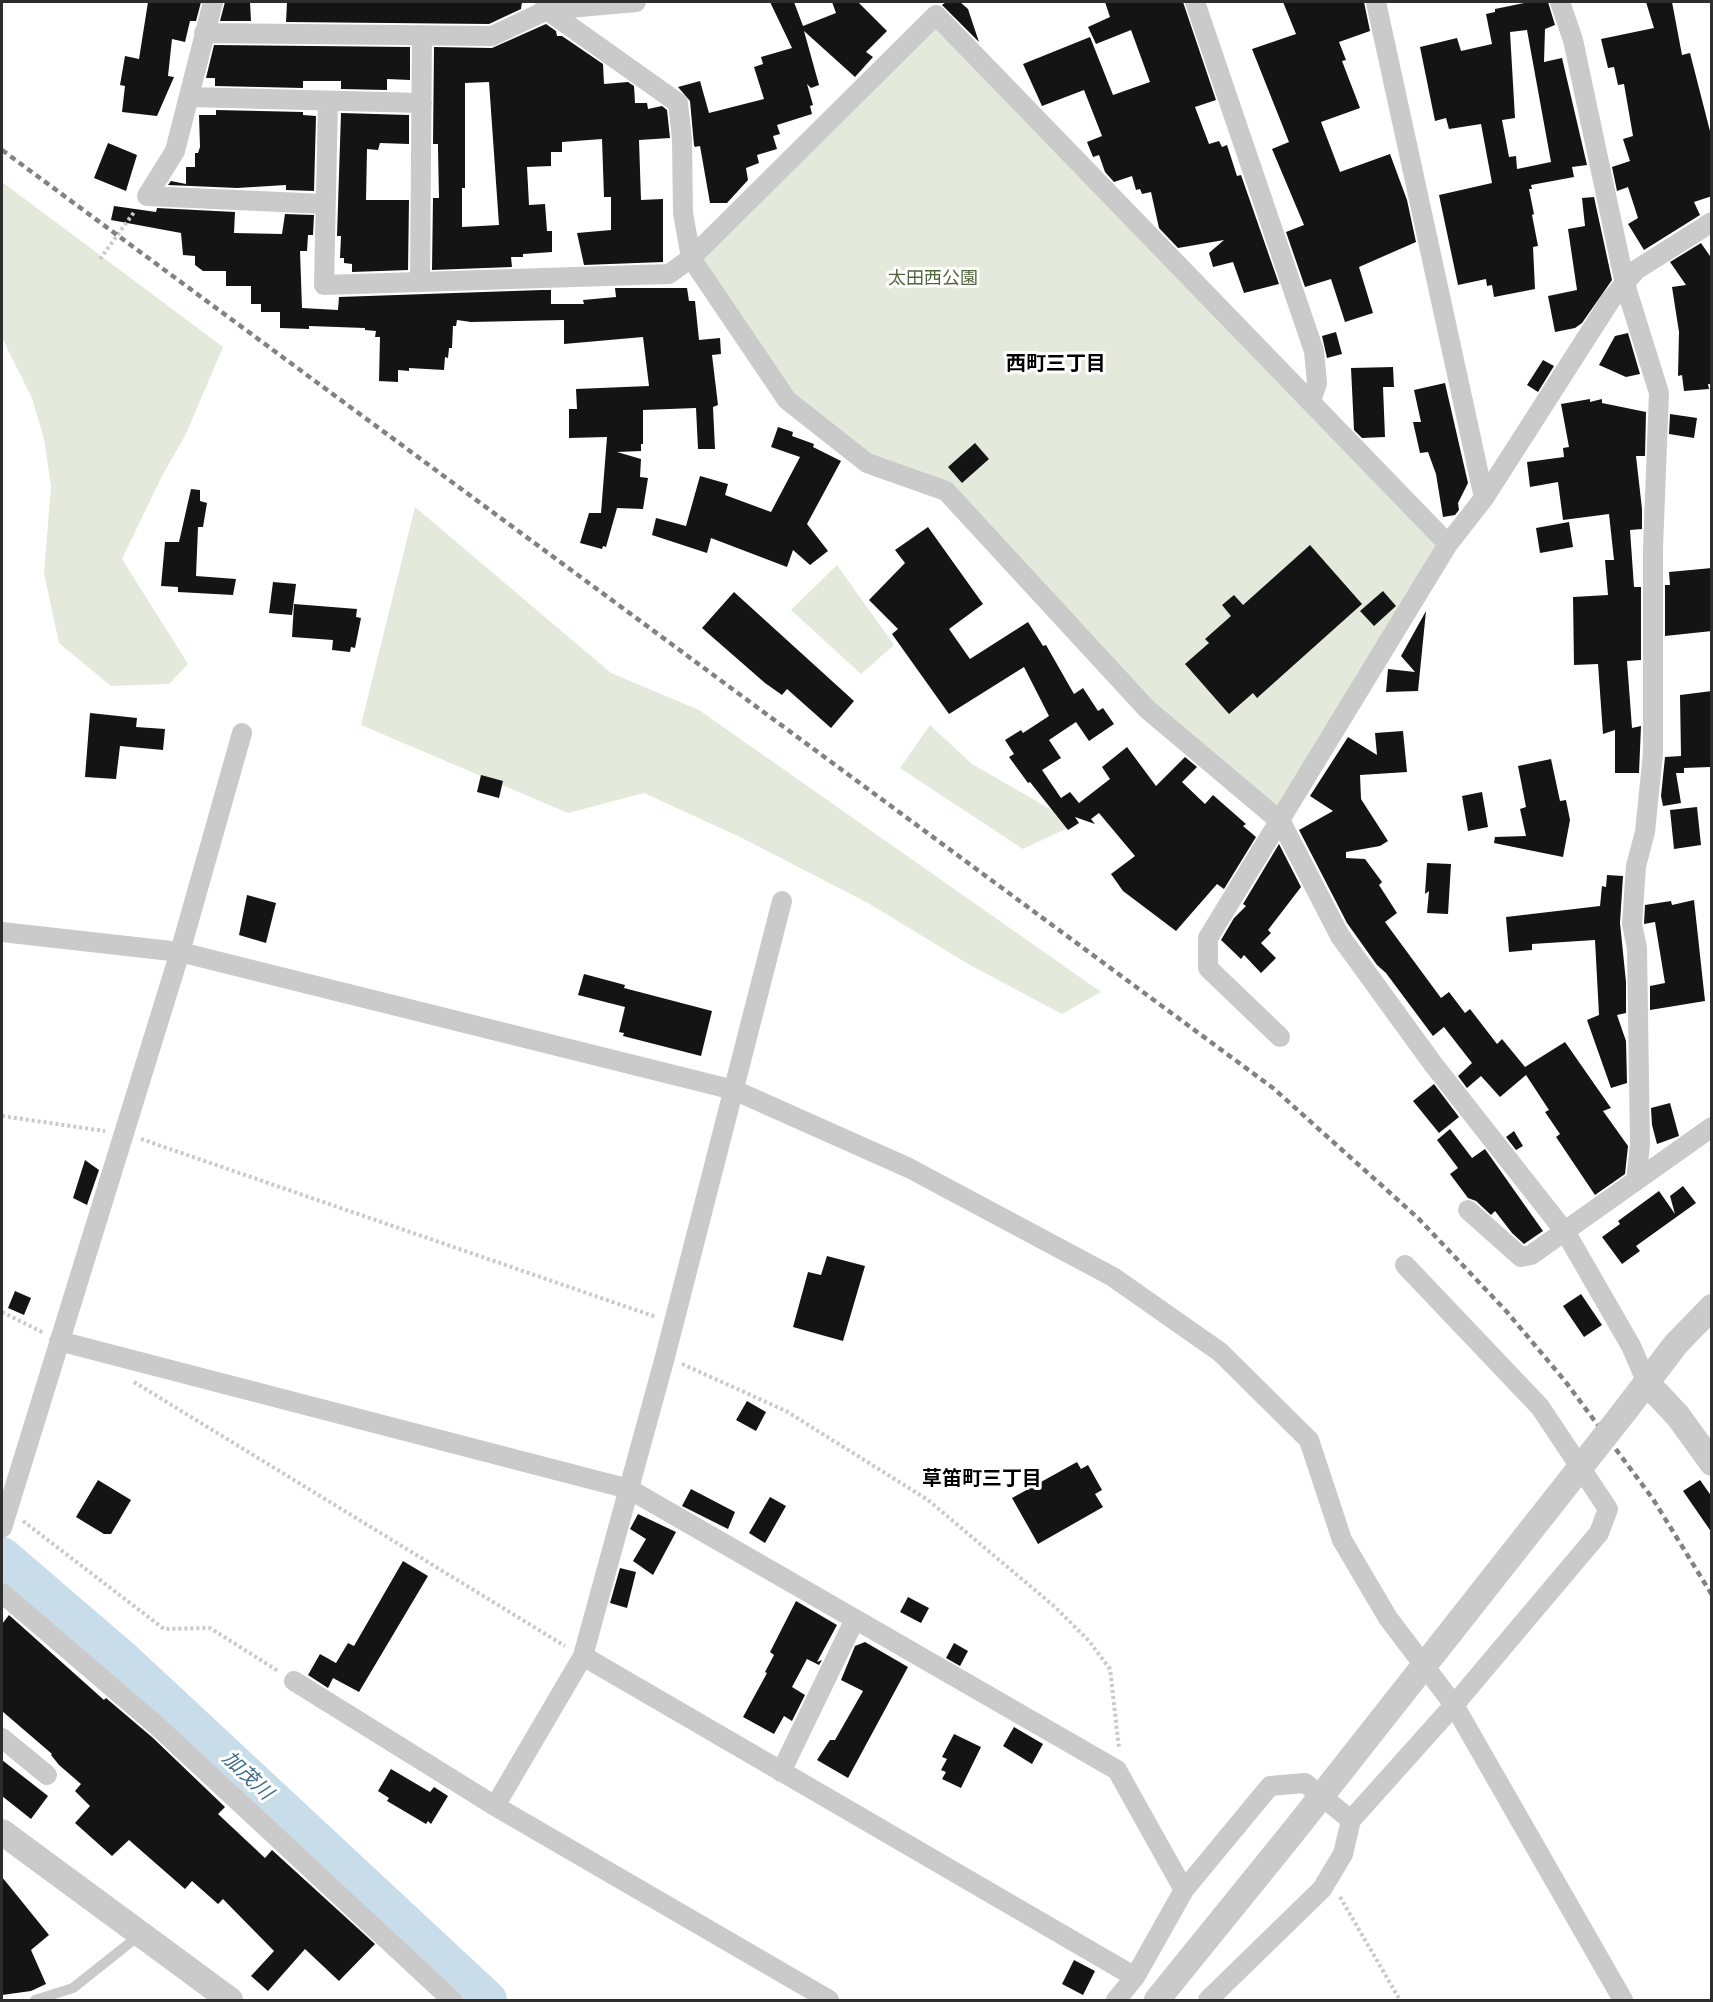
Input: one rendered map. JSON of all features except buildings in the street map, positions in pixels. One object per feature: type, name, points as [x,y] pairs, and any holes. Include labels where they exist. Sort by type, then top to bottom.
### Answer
[{"type":"street","points":[[213,2],[175,151],[147,196],[325,204]]},
{"type":"street","points":[[204,33],[492,36],[546,6],[636,2]]},
{"type":"street","points":[[1195,2],[1314,351],[1317,383],[1311,401]]},
{"type":"street","points":[[1376,2],[1484,498]]},
{"type":"street","points":[[1560,2],[1573,40],[1625,284],[1659,393],[1653,548],[1653,753],[1645,832],[1636,866],[1632,924],[1637,948],[1640,1144],[1636,1181]]},
{"type":"street","points":[[546,6],[678,103],[682,139],[683,213],[691,258],[787,400],[867,463],[946,491],[1147,709],[1281,822],[1340,936],[1433,1064],[1566,1233],[1631,1346],[1647,1383],[1708,1450]]},
{"type":"street","points":[[328,101],[324,285],[669,274],[691,258],[936,15],[1448,544]]},
{"type":"street","points":[[420,282],[422,35]]},
{"type":"street","points":[[189,98],[422,103]]},
{"type":"street","points":[[1280,1037],[1208,968],[1208,938],[1281,822],[1448,544],[1484,498],[1610,301],[1636,270],[1712,222]]},
{"type":"street","points":[[2,1528],[180,952],[242,733]]},
{"type":"street","points":[[495,1806],[583,1656],[673,1323],[782,901]]},
{"type":"street","points":[[2,932],[180,952],[734,1090],[909,1168],[1113,1277],[1220,1352],[1308,1440],[1342,1540],[1388,1618],[1454,1705],[1623,2001]]},
{"type":"street","points":[[1468,1210],[1521,1257],[1531,1255],[1566,1233],[1712,1127]]},
{"type":"street","points":[[1208,2001],[1322,1888],[1343,1854],[1351,1820],[1454,1705],[1599,1533],[1608,1509],[1540,1407],[1405,1265]]},
{"type":"street","points":[[1157,2001],[1293,1832],[1676,1344],[1712,1307]]},
{"type":"street","points":[[59,1341],[629,1488],[1117,1770],[1184,1890]]},
{"type":"street","points":[[2,1593],[156,1725],[452,2001]]},
{"type":"street","points":[[781,1772],[855,1619]]},
{"type":"street","points":[[583,1656],[1135,1977]]},
{"type":"street","points":[[294,1681],[495,1806],[829,2001]]},
{"type":"street","points":[[2,1738],[47,1775]]},
{"type":"street","points":[[1116,2001],[1135,1977],[1184,1890],[1270,1786],[1305,1783],[1351,1820]]},
{"type":"street","points":[[2,1832],[230,2001]]},
{"type":"lane","points":[[35,2001],[73,1988],[141,1933]]},
{"type":"path","points":[[100,260],[115,235],[147,196]]},
{"type":"path","points":[[2,1116],[124,1133],[673,1323]]},
{"type":"path","points":[[2,1312],[59,1341]]},
{"type":"path","points":[[664,1357],[786,1411],[928,1500],[1055,1607],[1089,1641],[1110,1669],[1120,1749],[1117,1770]]},
{"type":"path","points":[[133,1382],[583,1656]]},
{"type":"path","points":[[8,1510],[164,1629],[210,1628],[294,1681]]},
{"type":"path","points":[[1329,1878],[1400,2001]]},
{"type":"green space","name":"太田西公園","points":[[936,15],[1448,544],[1281,822],[1147,709],[946,491],[867,463],[787,400],[691,258]]},
{"type":"green space","points":[[2,182],[223,347],[186,434],[162,476],[122,559],[188,664],[169,684],[111,686],[59,643],[44,573],[51,486],[44,439],[32,398],[2,338]]},
{"type":"green space","points":[[415,507],[611,673],[699,710],[1101,992],[1062,1014],[970,965],[868,903],[742,838],[644,793],[568,813],[361,725]]},
{"type":"green space","points":[[837,565],[894,645],[861,674],[791,610]]},
{"type":"green space","points":[[930,725],[972,764],[1076,824],[1023,849],[900,768]]},
{"type":"waterway","name":"加茂川","points":[[2,1556],[123,1660],[488,2000]]},
{"type":"railway","points":[[2,150],[1273,1088],[1418,1218],[1507,1312],[1565,1381],[1653,1499],[1712,1595]]},
{"type":"district","name":"西町三丁目","points":[[1056,364]]},
{"type":"district","name":"草笛町三丁目","points":[[982,1479]]}]
